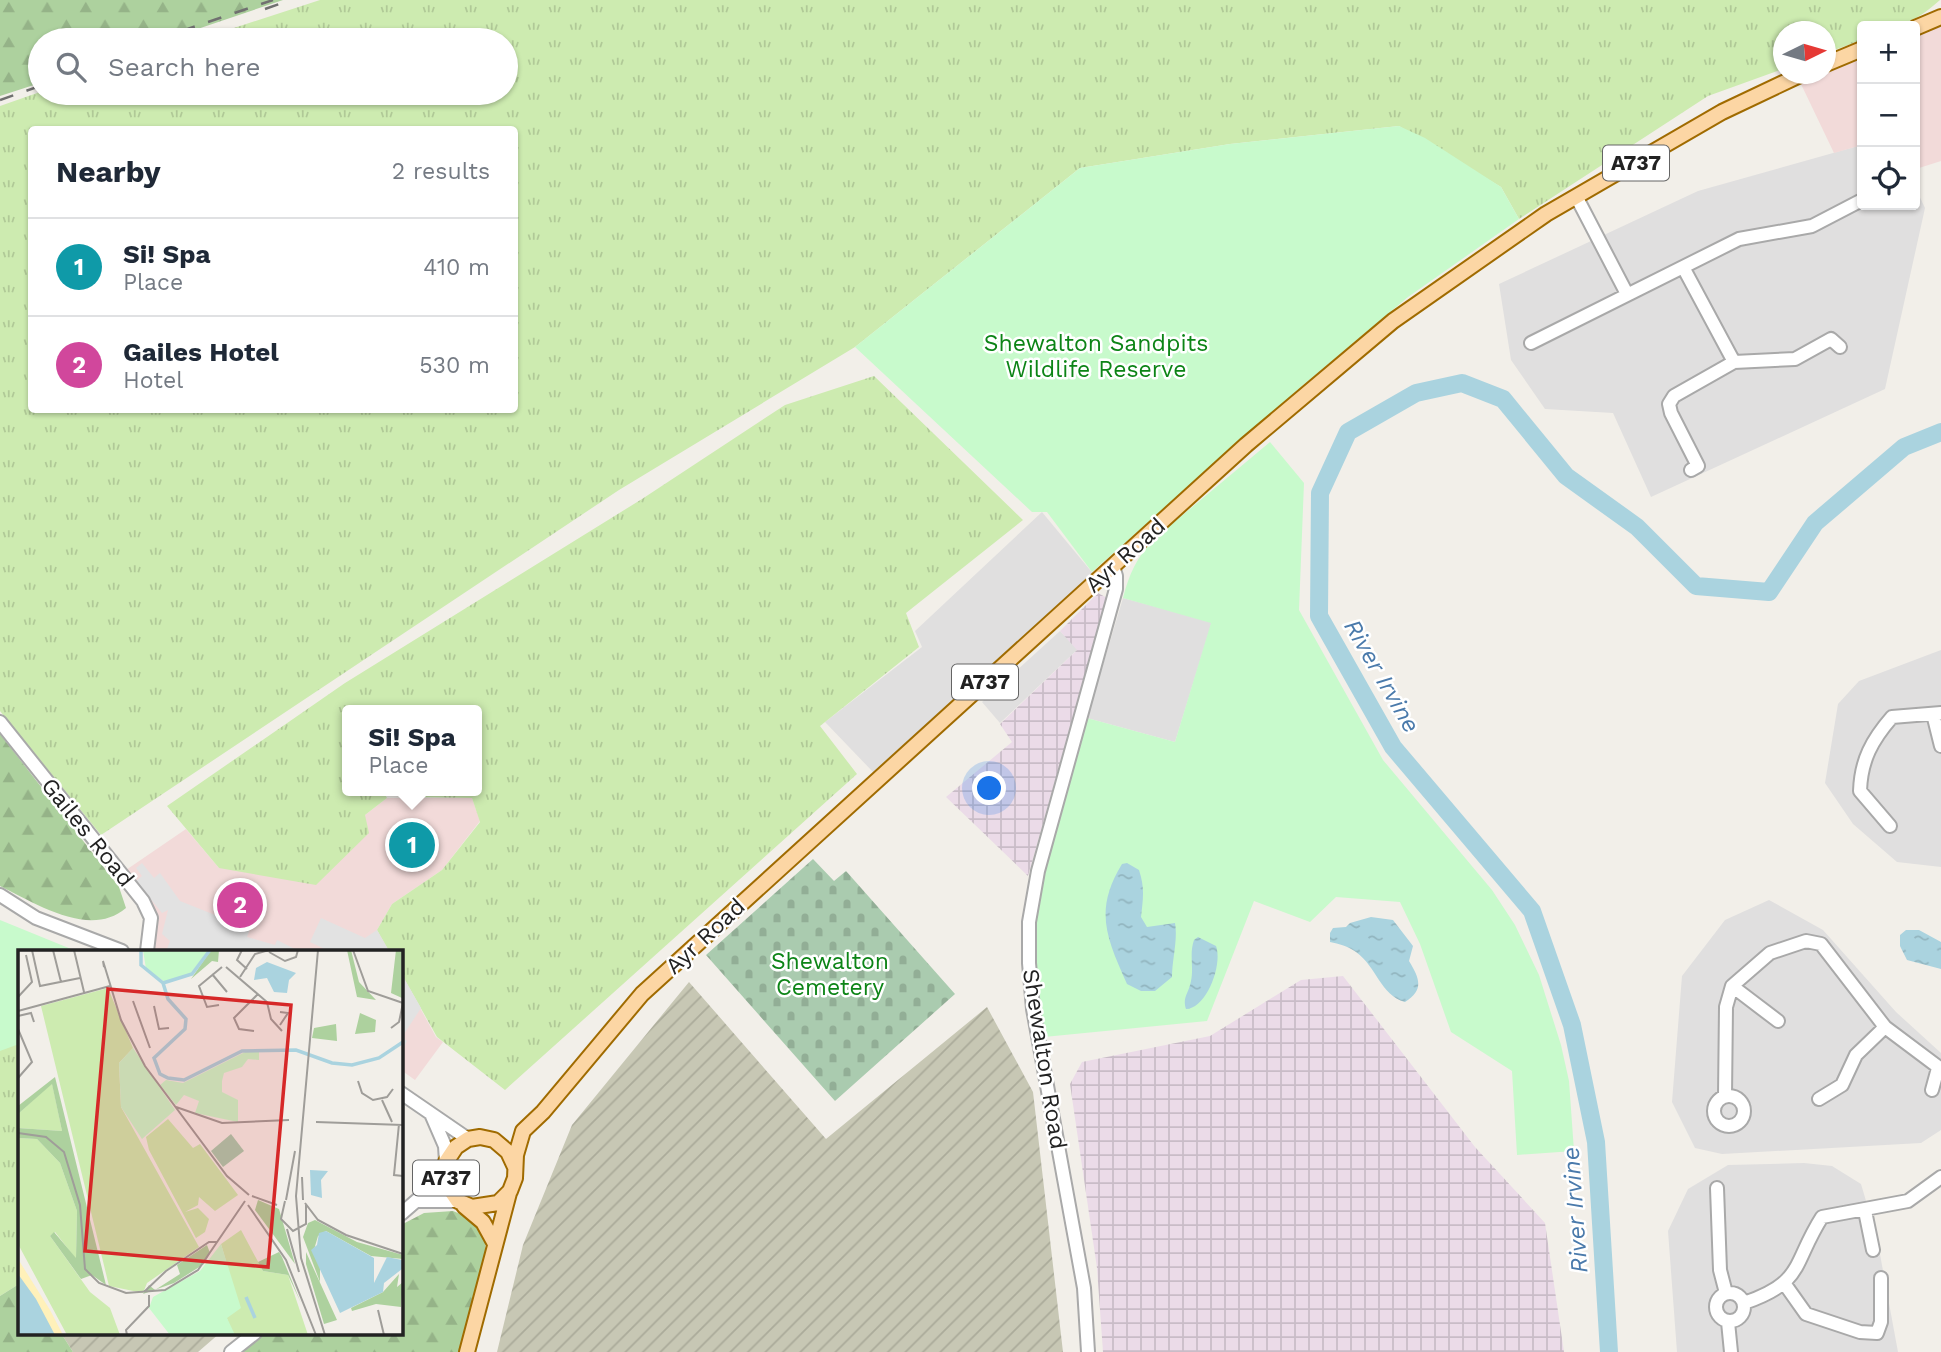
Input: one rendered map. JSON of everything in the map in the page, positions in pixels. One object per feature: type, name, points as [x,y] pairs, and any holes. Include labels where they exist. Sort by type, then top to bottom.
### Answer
[{"type":"main road","points":[[1920,26],[1941,17]]},
{"type":"main road","points":[[1836,60],[1857,51]]},
{"type":"main road","name":"Ayr Road","points":[[523,1132],[642,994],[1246,445],[1393,321],[1546,214],[1722,112],[1781,84]]},
{"type":"main road","name":"A737","points":[[467,1352],[523,1132],[474,1138],[456,1147],[446,1164],[447,1185],[483,1222],[494,1242]]},
{"type":"main road","name":"A737","points":[[474,1138],[495,1140],[504,1147],[515,1167]]},
{"type":"main road","name":"A737","points":[[460,1201],[483,1208],[498,1203],[510,1191]]},
{"type":"street","points":[[1577,198],[1627,294]]},
{"type":"street","points":[[1531,343],[1739,239],[1812,226],[1857,203]]},
{"type":"street","points":[[1683,267],[1734,362]]},
{"type":"street","points":[[1691,470],[1698,466],[1670,404],[1674,396],[1734,362],[1795,359],[1831,339],[1840,347]]},
{"type":"street","name":"Shewalton Road","points":[[1088,1352],[1084,1288],[1033,1009],[1029,963],[1030,922],[1038,871],[1116,589],[1113,566]]},
{"type":"street","points":[[1890,826],[1860,791],[1861,768],[1873,738],[1892,717],[1937,714],[1941,746]]},
{"type":"street","name":"Gailes Road","points":[[0,722],[143,901],[151,918],[147,950]]},
{"type":"street","points":[[0,895],[36,918],[119,950]]},
{"type":"street","points":[[1725,1096],[1726,1007],[1731,986],[1770,953],[1806,941],[1821,944],[1885,1027],[1940,1068],[1932,1090]]},
{"type":"street","points":[[1731,986],[1778,1021]]},
{"type":"street","points":[[1819,1099],[1842,1085],[1856,1055],[1885,1027]]},
{"type":"street","points":[[402,1094],[474,1138]]},
{"type":"street","points":[[402,1213],[417,1201],[446,1164],[439,1128],[429,1112]]},
{"type":"street","points":[[1744,1303],[1771,1294],[1798,1270],[1806,1242],[1822,1217],[1908,1201],[1941,1177]]},
{"type":"street","points":[[1717,1188],[1720,1270],[1726,1293]]},
{"type":"street","points":[[417,1201],[460,1201]]},
{"type":"street","points":[[1865,1211],[1873,1250]]},
{"type":"street","points":[[1719,1252],[1735,1251]]},
{"type":"street","points":[[1784,1283],[1806,1314],[1860,1332],[1877,1332],[1881,1322],[1881,1278]]},
{"type":"street","points":[[1726,1293],[1736,1294],[1744,1303],[1740,1318],[1728,1322],[1719,1317],[1716,1310],[1718,1300],[1726,1293]]},
{"type":"street","points":[[1728,1322],[1731,1352]]},
{"type":"street","points":[[231,1352],[254,1334]]},
{"type":"shaded area","points":[[1941,25],[1941,161],[1920,168],[1920,84],[1920,33]]},
{"type":"shaded area","points":[[1857,59],[1857,146],[1834,153],[1801,84],[1836,84],[1836,67]]},
{"type":"shaded area","points":[[1857,146],[1857,210],[1920,210],[1920,198],[1925,208],[1885,389],[1651,497],[1613,413],[1545,409],[1511,360],[1499,284],[1698,191]]},
{"type":"shaded area","points":[[1042,512],[1095,576],[873,772],[825,722],[922,647],[915,631]]},
{"type":"shaded area","points":[[1098,593],[1107,598],[1028,876],[946,797],[1012,742],[1000,724],[1077,650],[1060,631]]},
{"type":"shaded area","points":[[1123,598],[1212,622],[1175,742],[1087,718]]},
{"type":"shaded area","points":[[1060,631],[1078,649],[1000,723],[982,702]]},
{"type":"shaded area","points":[[1941,650],[1941,867],[1897,862],[1853,824],[1825,783],[1838,704],[1859,681]]},
{"type":"shaded area","points":[[387,798],[472,798],[480,821],[442,870],[392,904],[377,930],[388,950],[154,949],[158,917],[126,870],[186,829],[219,868],[365,815]]},
{"type":"shaded area","points":[[142,863],[154,878],[160,873],[180,901],[250,929],[247,937],[275,945],[277,940],[297,950],[167,949],[170,941],[162,934],[168,910],[162,913],[136,881],[142,876],[136,868]]},
{"type":"shaded area","points":[[1769,900],[1823,930],[1896,1012],[1941,1053],[1941,1130],[1921,1143],[1722,1154],[1695,1148],[1672,1102],[1682,976],[1725,920]]},
{"type":"shaded area","points":[[321,918],[365,938],[377,930],[388,950],[327,950],[310,942]]},
{"type":"shaded area","points":[[402,975],[436,1037],[443,1042],[415,1080],[402,1071]]},
{"type":"shaded area","points":[[402,975],[421,1008],[402,1037]]},
{"type":"shaded area","points":[[1343,976],[1475,1147],[1545,1223],[1564,1352],[1103,1352],[1097,1268],[1070,1084],[1082,1062],[1210,1036],[1301,980]]},
{"type":"shaded area","points":[[689,982],[826,1139],[987,1007],[1033,1092],[1063,1352],[497,1352],[523,1245],[572,1125]]},
{"type":"shaded area","points":[[402,1037],[407,1041],[402,1051]]},
{"type":"shaded area","points":[[1804,1163],[1832,1166],[1861,1184],[1877,1238],[1898,1352],[1677,1352],[1668,1231],[1688,1189],[1728,1165]]},
{"type":"shaded area","points":[[62,1334],[219,1334],[198,1352],[73,1352]]},
{"type":"green space","points":[[0,0],[283,0],[200,28],[28,28],[28,87],[0,96]]},
{"type":"green space","points":[[320,0],[1940,0],[1910,21],[1857,21],[1857,42],[1836,49],[1836,21],[1773,21],[1773,73],[1708,96],[1519,219],[1501,187],[1399,126],[1230,144],[1080,168],[855,347],[619,490],[101,835],[0,711],[0,106],[28,96],[28,105],[518,105],[518,28],[234,28]]},
{"type":"green space","name":"Shewalton Sandpits Wildlife Reserve","points":[[1399,126],[1425,138],[1501,187],[1519,219],[1408,297],[1303,385],[1092,572],[1047,512],[1032,512],[855,347],[1080,168],[1230,144]]},
{"type":"green space","points":[[874,376],[1023,520],[906,613],[919,647],[820,726],[857,774],[505,1090],[437,1037],[402,975],[402,950],[388,950],[377,930],[392,904],[442,870],[480,822],[472,798],[411,796],[482,796],[482,705],[342,705],[342,796],[387,798],[365,815],[369,833],[316,885],[219,868],[167,806],[345,683],[642,499],[785,405]]},
{"type":"green space","points":[[1270,442],[1304,483],[1299,610],[1383,760],[1492,890],[1515,925],[1539,975],[1561,1045],[1569,1081],[1574,1151],[1517,1155],[1512,1071],[1451,1032],[1420,944],[1400,902],[1336,897],[1310,922],[1254,901],[1207,1021],[1044,1037],[1035,953],[1039,899],[1049,846],[1087,718],[1175,742],[1211,623],[1123,598],[1128,581],[1138,559],[1154,539]]},
{"type":"green space","points":[[0,734],[119,887],[126,908],[112,917],[80,919],[46,909],[0,886]]},
{"type":"green space","name":"Shewalton Cemetery","points":[[813,859],[834,881],[846,871],[955,994],[835,1101],[706,955]]},
{"type":"green space","points":[[0,920],[74,950],[18,950],[18,1044],[0,1051]]},
{"type":"green space","points":[[18,1040],[18,1285],[0,1296],[0,1047]]},
{"type":"green space","points":[[453,1211],[466,1217],[483,1234],[485,1258],[461,1352],[242,1352],[265,1334],[402,1334],[402,1224],[424,1213]]},
{"type":"green space","points":[[18,1285],[18,1334],[62,1334],[73,1352],[0,1352],[0,1296]]},
{"type":"water","points":[[1127,863],[1139,870],[1143,888],[1141,917],[1147,927],[1175,923],[1172,977],[1155,991],[1141,991],[1127,984],[1109,938],[1106,924],[1108,896],[1122,864]]},
{"type":"water","points":[[1371,917],[1393,920],[1413,946],[1409,961],[1418,979],[1418,988],[1405,1002],[1384,987],[1356,952],[1330,942],[1333,928],[1346,927],[1350,923]]},
{"type":"water","points":[[1906,930],[1919,930],[1941,942],[1941,969],[1907,960],[1900,946],[1900,935]]},
{"type":"water","points":[[1198,937],[1216,946],[1217,964],[1206,994],[1200,1002],[1186,1009],[1185,998],[1192,976],[1193,945]]},
{"type":"waterway","name":"River Irvine","points":[[1609,1352],[1596,1142],[1572,1025],[1532,911],[1393,747],[1319,616],[1320,493],[1348,432],[1416,393],[1462,383],[1503,399],[1566,476],[1637,527],[1696,586],[1769,592],[1815,523],[1904,447],[1941,432]]},
{"type":"railway","points":[[190,28],[273,0]]},
{"type":"railway","points":[[265,9],[291,0]]},
{"type":"railway","points":[[0,100],[28,90]]},
{"type":"place","name":"Si! Spa","points":[[412,845]]},
{"type":"place","name":"Gailes Hotel","points":[[240,905]]}]
